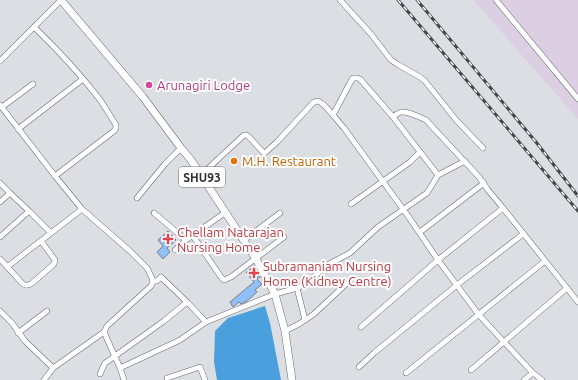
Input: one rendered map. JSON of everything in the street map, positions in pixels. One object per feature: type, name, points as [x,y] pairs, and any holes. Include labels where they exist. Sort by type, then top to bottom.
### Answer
[{"type":"main road","name":"SHU93","points":[[61,0],[143,97],[191,160],[256,259],[275,294],[285,331],[292,380]]},
{"type":"street","points":[[0,61],[61,0]]},
{"type":"street","points":[[340,0],[371,34],[391,60],[420,77],[457,121],[483,148]]},
{"type":"street","points":[[496,0],[578,99]]},
{"type":"street","points":[[34,27],[56,49],[83,80],[101,102],[116,125],[114,131],[55,176]]},
{"type":"street","points":[[333,115],[351,80],[353,78],[360,79],[393,117],[438,175]]},
{"type":"street","points":[[18,129],[83,80]]},
{"type":"street","points":[[33,84],[1,109],[82,209],[147,268],[153,281],[151,286],[107,326],[104,332],[54,368],[44,380]]},
{"type":"street","points":[[201,175],[244,135],[248,136],[262,152],[266,152],[315,101],[318,101],[333,115],[404,210],[438,260],[479,315],[533,373],[542,380]]},
{"type":"street","points":[[393,117],[402,112],[406,112],[422,117],[426,120],[479,177],[578,302]]},
{"type":"street","points":[[137,198],[165,164],[181,148]]},
{"type":"street","points":[[350,204],[410,162],[420,152]]},
{"type":"street","points":[[120,368],[180,340],[206,322],[275,294],[297,288],[305,284],[329,264],[350,253],[378,227],[427,193],[438,175],[465,161]]},
{"type":"street","points":[[0,183],[51,233]]},
{"type":"street","points":[[420,232],[484,183]]},
{"type":"street","points":[[0,202],[10,193]]},
{"type":"street","points":[[361,327],[438,260],[503,208]]},
{"type":"street","points":[[7,267],[82,209]]},
{"type":"street","points":[[0,237],[28,211]]},
{"type":"street","points":[[175,250],[186,240],[226,212]]},
{"type":"street","points":[[154,213],[186,240]]},
{"type":"street","points":[[244,240],[280,213]]},
{"type":"street","points":[[359,368],[374,353],[457,285],[523,234]]},
{"type":"street","points":[[193,236],[223,279],[231,277],[284,237]]},
{"type":"street","points":[[0,260],[25,285],[28,286],[55,262],[41,241]]},
{"type":"street","points":[[406,373],[546,261]]},
{"type":"street","points":[[153,281],[157,281],[161,277],[206,322]]},
{"type":"street","points":[[285,331],[314,314],[346,284]]},
{"type":"street","points":[[297,288],[305,320]]},
{"type":"street","points":[[471,370],[567,288]]},
{"type":"street","points":[[100,374],[105,363],[164,321],[187,302]]},
{"type":"street","points":[[0,311],[35,351],[54,368]]},
{"type":"street","points":[[18,333],[47,312]]},
{"type":"street","points":[[104,332],[124,380]]},
{"type":"street","points":[[167,378],[200,367],[205,380]]},
{"type":"street","points":[[524,380],[533,373]]},
{"type":"shaded area","points":[[578,0],[578,119],[474,1]]},
{"type":"water","points":[[265,306],[270,323],[281,380],[217,380],[214,362],[215,331],[228,318]]},
{"type":"building","points":[[168,231],[176,240],[167,248],[170,252],[163,259],[157,252],[163,246],[158,240]]},
{"type":"building","points":[[254,267],[260,277],[257,279],[262,284],[255,290],[257,292],[247,301],[241,304],[239,302],[233,307],[230,302],[254,282],[246,272]]},
{"type":"railway","points":[[398,0],[578,211]]},
{"type":"railway","points":[[417,0],[536,142],[578,196]]},
{"type":"place","name":"Arunagiri Lodge","points":[[149,85]]},
{"type":"place","name":"M.H. Restaurant","points":[[234,161]]},
{"type":"place","name":"Chellam Natarajan Nursing Home","points":[[168,239]]},
{"type":"place","name":"Subramaniam Nursing Home (Kidney Centre)","points":[[254,273]]}]
